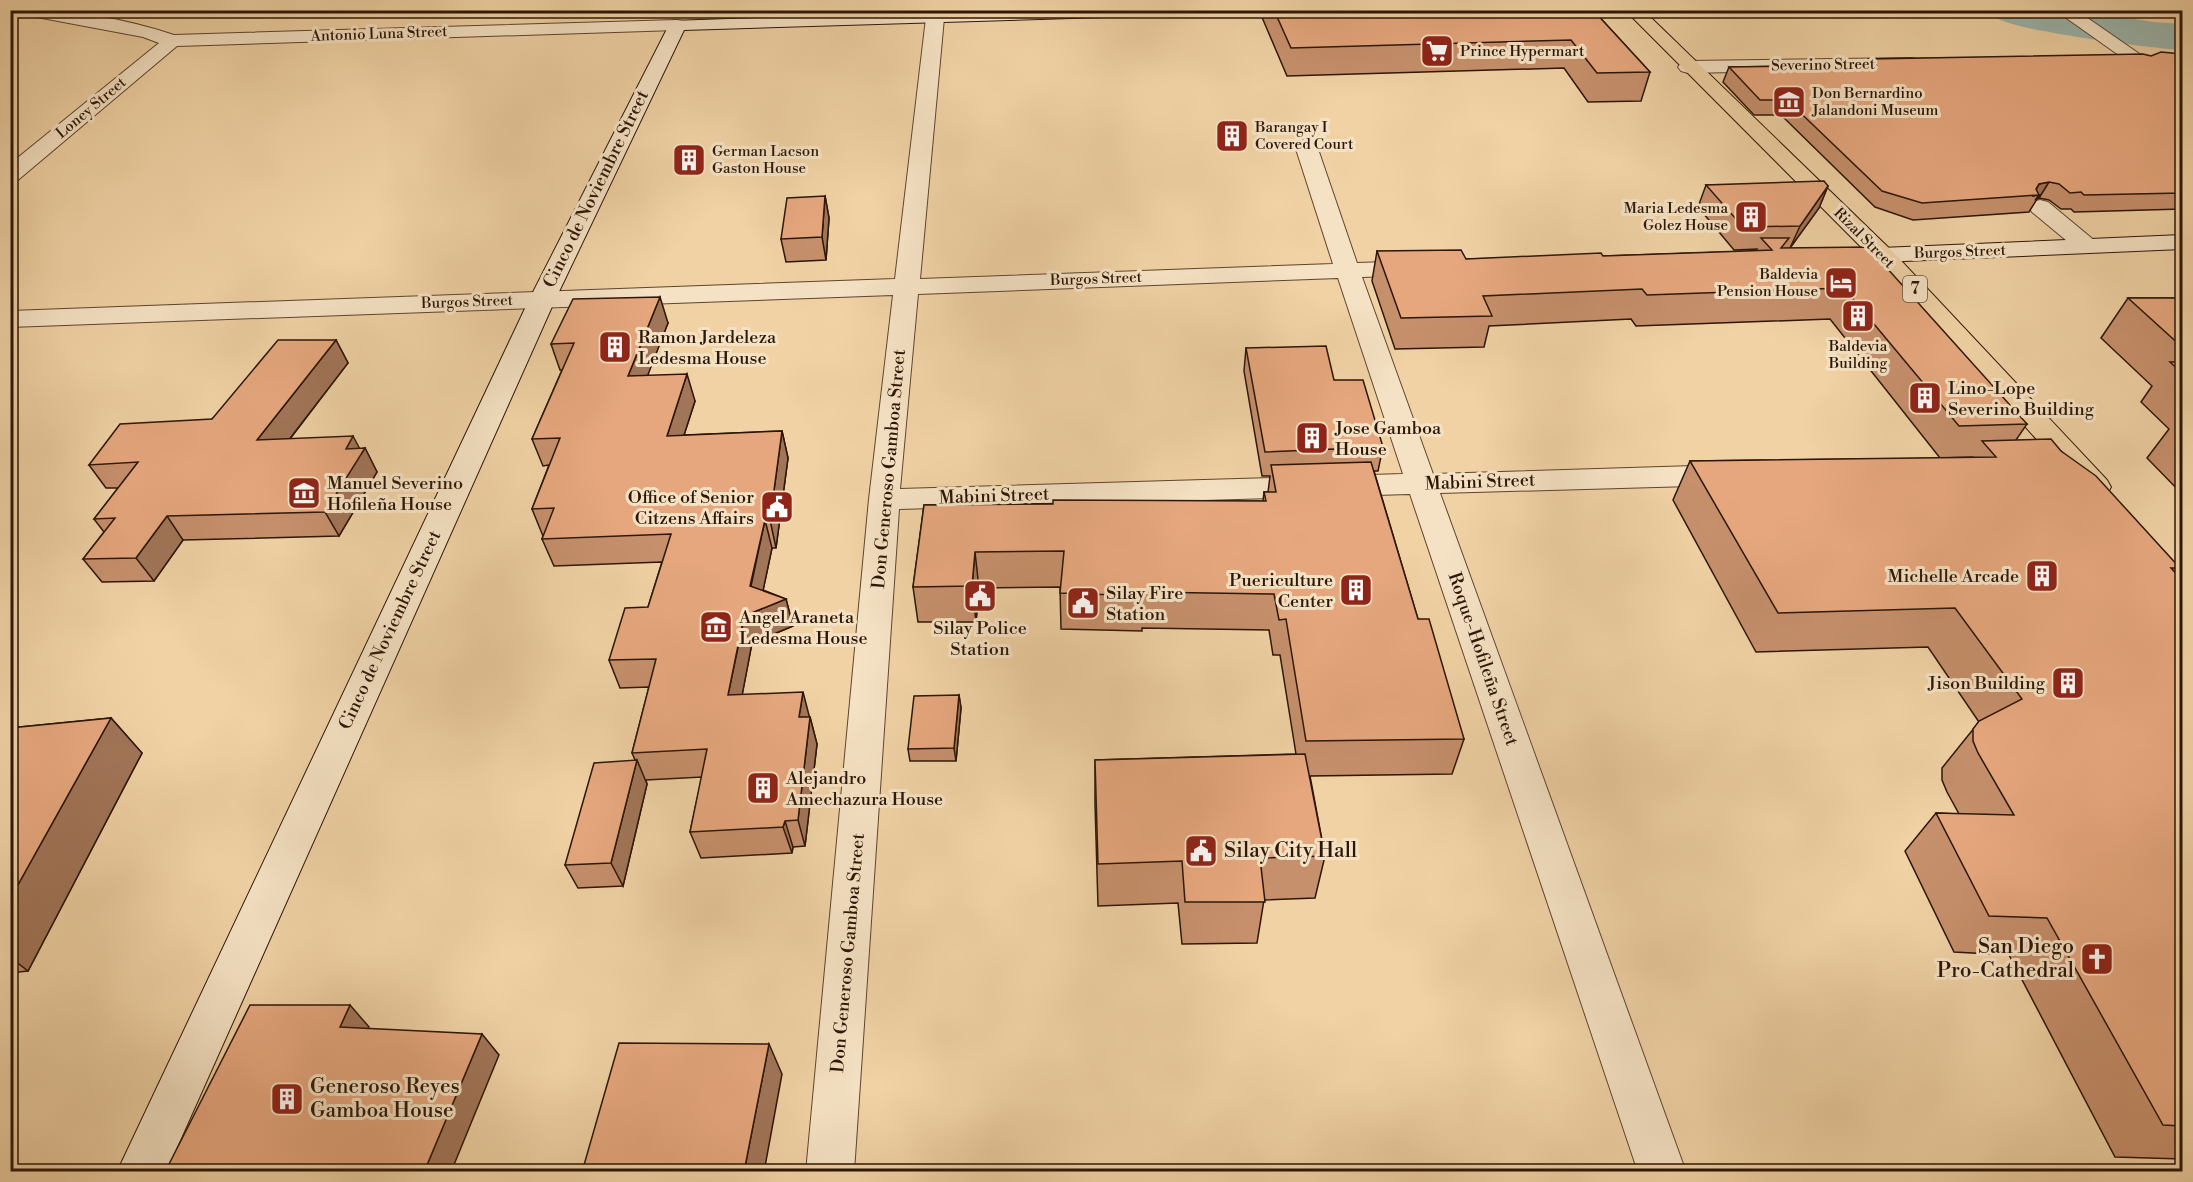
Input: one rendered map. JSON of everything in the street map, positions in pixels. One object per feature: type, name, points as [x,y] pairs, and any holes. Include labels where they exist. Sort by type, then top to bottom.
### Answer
[{"type":"main road","name":"Rizal Street","points":[[1633,10],[1688,67],[1918,292],[2114,507]]},
{"type":"street","name":"Antonio Luna Street","points":[[26,10],[147,32],[172,41],[1167,10]]},
{"type":"street","points":[[2067,13],[2141,62],[2102,61]]},
{"type":"street","name":"Don Generoso Gamboa Street","points":[[830,1172],[884,500],[935,18]]},
{"type":"street","name":"Cinco de Noviembre Street","points":[[141,1172],[542,300],[676,25]]},
{"type":"street","name":"Loney Street","points":[[10,175],[172,41]]},
{"type":"street","name":"Severino Street","points":[[1688,67],[1879,69],[1935,64]]},
{"type":"street","name":"Roque-Hofileña Street","points":[[1306,146],[1347,270],[1662,1172]]},
{"type":"street","points":[[2040,207],[2087,246]]},
{"type":"street","name":"Burgos Street","points":[[1846,256],[2182,242]]},
{"type":"street","name":"Burgos Street","points":[[10,319],[1443,267]]},
{"type":"street","points":[[2041,466],[2076,465]]},
{"type":"street","name":"Mabini Street","points":[[884,500],[1755,475]]},
{"type":"building","points":[[1274,10],[1593,10],[1650,72],[1597,73],[1571,40],[1291,48]]},
{"type":"building","points":[[2161,52],[2182,54],[2182,193],[2084,195],[2081,192],[2070,193],[2059,184],[2049,182],[2039,184],[2036,189],[2039,195],[1922,203],[1882,191],[1787,100],[1760,100],[1729,67],[1876,65],[1869,59],[2143,54],[2151,56]]},
{"type":"building","points":[[1824,181],[1828,186],[1800,226],[1743,227],[1706,185]]},
{"type":"building","points":[[825,196],[822,237],[781,239],[787,198]]},
{"type":"building","points":[[1761,238],[1789,238],[1781,248],[1868,247],[2027,424],[1959,426],[1844,288],[1647,295],[1642,289],[1483,296],[1492,316],[1401,318],[1377,251],[1461,250],[1466,259],[1601,253],[1603,256],[1772,250]]},
{"type":"building","points":[[660,297],[628,376],[687,374],[667,436],[782,431],[770,520],[765,520],[750,586],[786,599],[744,616],[728,695],[803,692],[799,717],[810,717],[798,820],[785,821],[783,827],[690,832],[707,749],[632,753],[656,659],[609,660],[625,608],[648,607],[671,534],[542,539],[554,508],[532,509],[560,438],[532,439],[574,343],[551,344],[573,299]]},
{"type":"building","points":[[2128,298],[2182,298],[2182,347]]},
{"type":"building","points":[[278,340],[336,340],[257,440],[353,436],[346,449],[365,448],[325,512],[167,516],[136,558],[83,559],[115,518],[94,519],[138,462],[89,465],[120,424],[212,419]]},
{"type":"building","name":"Jose Gamboa House","points":[[1326,346],[1334,380],[1363,380],[1383,447],[1265,452],[1246,348]]},
{"type":"building","points":[[2170,362],[2182,362],[2182,373]]},
{"type":"building","points":[[2051,439],[2061,451],[2096,476],[2180,568],[2171,568],[2182,580],[2182,1126],[2163,1125],[2047,918],[1989,916],[1936,813],[2014,815],[1978,753],[1973,741],[1973,729],[1979,721],[2022,699],[1955,608],[1778,613],[1690,461],[1996,457],[1982,441]]},
{"type":"building","points":[[1371,462],[1418,619],[1429,619],[1464,739],[1306,741],[1286,619],[1279,620],[1274,594],[1144,592],[1144,596],[1060,593],[1064,551],[975,552],[972,586],[913,587],[924,505],[1053,504],[1053,500],[1266,501],[1264,492],[1276,492],[1271,465]]},
{"type":"building","points":[[959,695],[954,748],[908,749],[914,696]]},
{"type":"building","points":[[111,718],[10,899],[10,728]]},
{"type":"building","name":"Silay City Hall","points":[[1305,754],[1325,856],[1260,858],[1265,902],[1185,902],[1182,861],[1098,864],[1095,760]]},
{"type":"building","points":[[637,760],[611,863],[565,865],[594,763]]},
{"type":"building","points":[[250,1005],[350,1005],[340,1027],[482,1034],[424,1172],[165,1172]]},
{"type":"building","points":[[619,1043],[769,1044],[744,1172],[582,1172]]},
{"type":"waterway","points":[[2013,10],[2028,15],[2153,35],[2182,37]]},
{"type":"place","name":"Prince Hypermart","points":[[1437,51]]},
{"type":"place","name":"Don Bernardino Jalandoni Museum","points":[[1789,102]]},
{"type":"place","name":"Barangay I Covered Court","points":[[1232,136]]},
{"type":"place","name":"German Lacson Gaston House","points":[[689,160]]},
{"type":"place","name":"Maria Ledesma Golez House","points":[[1751,217]]},
{"type":"place","name":"Baldevia Pension House","points":[[1841,283]]},
{"type":"place","name":"Baldevia Building","points":[[1858,316]]},
{"type":"place","name":"Ramon Jardeleza Ledesma House","points":[[615,347]]},
{"type":"place","name":"Lino-Lope Severino Building","points":[[1925,398]]},
{"type":"place","name":"Jose Gamboa House","points":[[1312,438]]},
{"type":"place","name":"Manuel Severino Hofileña House","points":[[304,493]]},
{"type":"place","name":"Office of Senior Citzens Affairs","points":[[777,507]]},
{"type":"place","name":"Michelle Arcade","points":[[2042,576]]},
{"type":"place","name":"Puericulture Center","points":[[1356,590]]},
{"type":"place","name":"Silay Police Station","points":[[980,596]]},
{"type":"place","name":"Silay Fire Station","points":[[1083,603]]},
{"type":"place","name":"Angel Araneta Ledesma House","points":[[716,627]]},
{"type":"place","name":"Jison Building","points":[[2068,683]]},
{"type":"place","name":"Alejandro Amechazura House","points":[[763,788]]},
{"type":"place","name":"Silay City Hall","points":[[1201,851]]},
{"type":"place","name":"San Diego Pro-Cathedral","points":[[2097,959]]},
{"type":"place","name":"Generoso Reyes Gamboa House","points":[[287,1099]]}]
